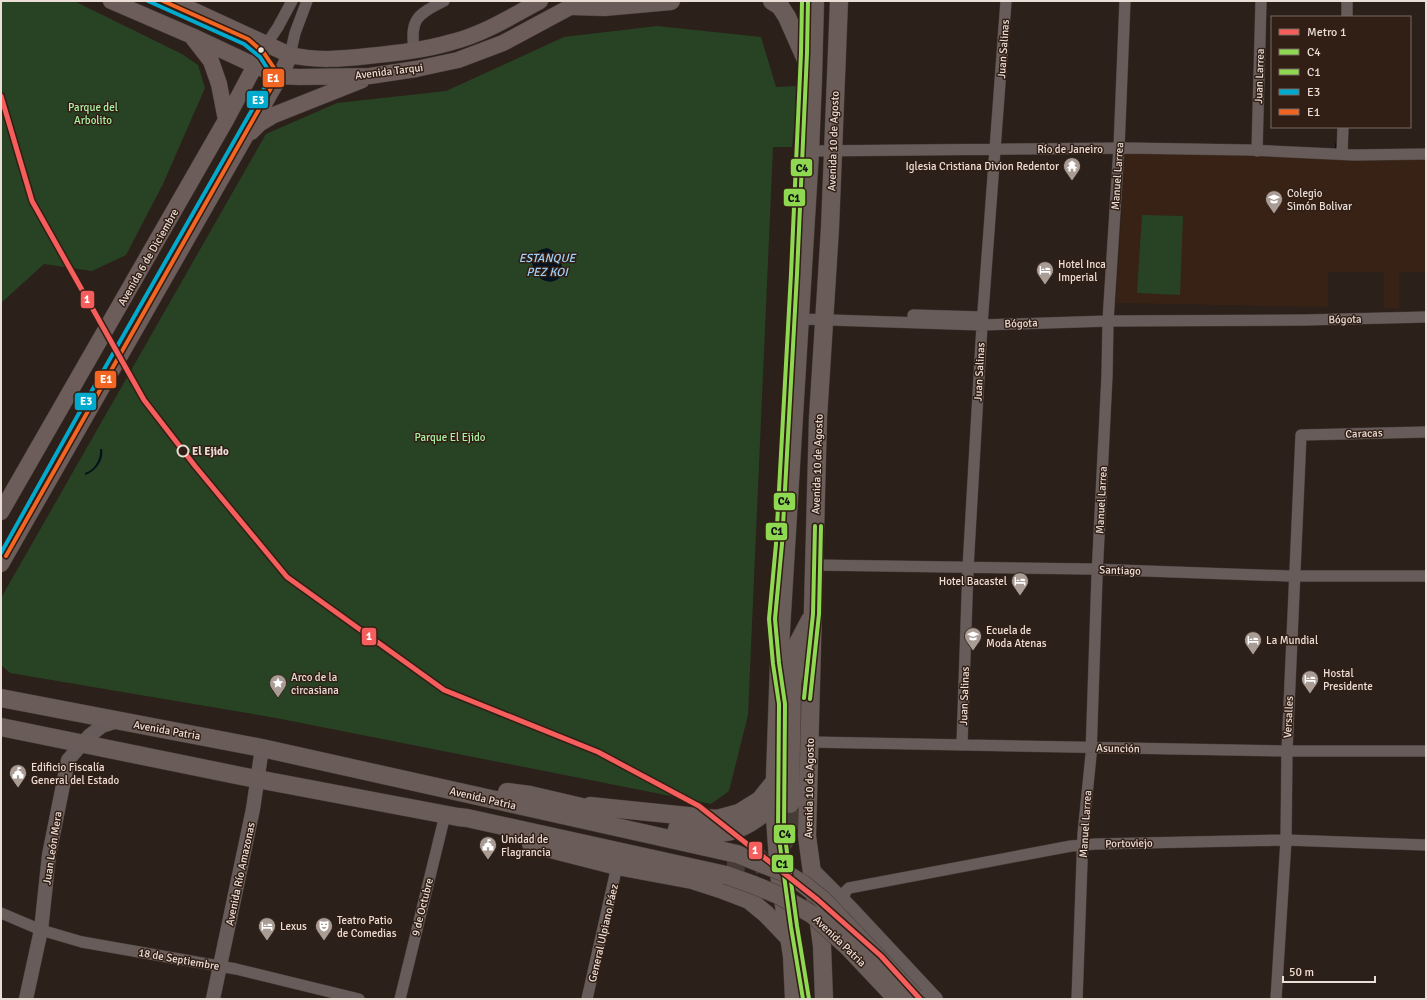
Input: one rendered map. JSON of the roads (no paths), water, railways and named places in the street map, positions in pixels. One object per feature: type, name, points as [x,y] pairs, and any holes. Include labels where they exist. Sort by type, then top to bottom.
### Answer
[{"type":"main road","name":"Avenida Tarqui","points":[[110,1],[280,76],[320,77],[370,76],[416,69],[458,60],[503,43],[574,3],[604,7],[671,1]]},
{"type":"main road","name":"Avenida Tarqui","points":[[173,1],[290,55],[306,58],[338,59],[414,51],[454,42],[491,28],[540,1]]},
{"type":"main road","points":[[772,1],[780,6],[787,16],[813,76]]},
{"type":"main road","name":"Avenida 10 de Agosto","points":[[794,999],[792,956],[779,874],[782,804],[775,781],[779,663],[810,151],[815,1]]},
{"type":"main road","name":"Avenida 10 de Agosto","points":[[824,999],[822,946],[807,836],[818,418],[825,316],[839,1]]},
{"type":"main road","points":[[192,36],[211,61],[219,84],[226,120]]},
{"type":"main road","name":"Avenida 6 de Diciembre","points":[[1,512],[226,120],[266,45]]},
{"type":"main road","points":[[1,564],[280,76],[290,55]]},
{"type":"main road","points":[[243,140],[259,124],[274,115],[350,86],[370,76]]},
{"type":"main road","points":[[444,789],[493,790],[530,795],[697,833],[728,833],[748,825],[782,804],[792,684],[798,643],[813,610],[783,606]]},
{"type":"main road","points":[[1,686],[10,700]]},
{"type":"main road","name":"Avenida Patria","points":[[10,700],[262,748],[444,789],[730,864],[754,885],[778,895],[813,915],[848,947],[897,999]]},
{"type":"main road","name":"Avenida Patria","points":[[1,727],[457,817],[785,873],[803,884],[818,896],[916,998]]},
{"type":"main road","points":[[569,804],[717,819],[739,813],[760,800],[775,781]]},
{"type":"main road","points":[[457,817],[483,832],[617,866],[692,880],[723,890],[748,900],[766,914],[789,938]]},
{"type":"street","name":"Avenida 6 de Diciembre","points":[[266,45],[292,1]]},
{"type":"street","points":[[290,55],[295,33],[307,1]]},
{"type":"street","points":[[414,51],[412,33],[416,19],[426,10],[444,1]]},
{"type":"street","name":"Juan Salinas","points":[[962,744],[968,568],[982,321],[1006,1]]},
{"type":"street","name":"Manuel Larrea","points":[[1077,999],[1083,845],[1091,747],[1108,320],[1119,148],[1125,1]]},
{"type":"street","name":"Juan Larrea","points":[[1257,151],[1261,1]]},
{"type":"street","points":[[1347,1],[1347,16]]},
{"type":"street","points":[[1342,154],[1343,128]]},
{"type":"street","name":"Río de Janeiro","points":[[810,151],[1119,148],[1342,154],[1426,154]]},
{"type":"street","name":"Bógota","points":[[800,319],[825,316],[982,321],[1304,320],[1426,317]]},
{"type":"street","name":"Caracas","points":[[1301,434],[1426,432]]},
{"type":"street","name":"Versalles","points":[[1276,999],[1286,840],[1287,751],[1301,434]]},
{"type":"street","name":"Santiago","points":[[814,565],[1097,570],[1294,576],[1426,576]]},
{"type":"street","name":"Juan León Mera","points":[[26,999],[42,930],[49,855],[68,760],[82,743],[102,726],[117,721]]},
{"type":"street","name":"Asunción","points":[[810,742],[1287,751],[1426,751]]},
{"type":"street","name":"Avenida Río Amazonas","points":[[213,999],[253,809],[262,748]]},
{"type":"street","name":"9 de Octubre","points":[[400,999],[457,817]]},
{"type":"street","name":"Portoviejo","points":[[843,899],[849,888],[1071,846],[1286,840],[1426,845]]},
{"type":"street","name":"General Ulpiano Páez","points":[[587,999],[617,866]]},
{"type":"street","points":[[811,868],[843,899],[936,999]]},
{"type":"street","name":"18 de Septiembre","points":[[1,913],[42,930],[82,942],[220,966],[359,999]]},
{"type":"water","name":"ESTANQUE PEZ KOI","points":[[547,248],[558,256],[562,267],[562,276],[552,282],[541,279],[532,264],[535,253]]},
{"type":"water","points":[[100,449],[102,449],[102,457],[98,465],[93,471],[85,475],[85,473],[89,472],[97,464]]},
{"type":"waterway","points":[[1336,153],[1337,144]]},
{"type":"tunnel","points":[[727,864],[751,866],[762,862],[780,848],[789,832],[790,804]]},
{"type":"metro line","name":"1","points":[[1,96],[32,201],[144,400],[195,466],[287,577],[444,690],[598,752],[699,806],[818,900],[881,956],[920,999]]},
{"type":"place","name":"Iglesia Cristiana Divion Redentor","points":[[1072,181]]},
{"type":"place","name":"Colegio Simón Bolivar","points":[[1274,214]]},
{"type":"place","name":"Hotel Inca Imperial","points":[[1045,285]]},
{"type":"place","name":"El Ejido","points":[[183,451]]},
{"type":"place","name":"Hotel Bacastel","points":[[1020,596]]},
{"type":"place","name":"Ecuela de Moda Atenas","points":[[973,651]]},
{"type":"place","name":"La Mundial","points":[[1253,655]]},
{"type":"place","name":"Hostal Presidente","points":[[1310,694]]},
{"type":"place","name":"Arco de la circasiana","points":[[278,698]]},
{"type":"place","name":"Edificio Fiscalía General del Estado","points":[[18,788]]},
{"type":"place","name":"Unidad de Flagrancia","points":[[488,860]]},
{"type":"place","name":"Lexus","points":[[267,941]]},
{"type":"place","name":"Teatro Patio de Comedias","points":[[324,941]]},
{"type":"park label","name":"Parque del Arbolito","points":[[93,113]]},
{"type":"park label","name":"Parque El Ejido","points":[[450,437]]}]
